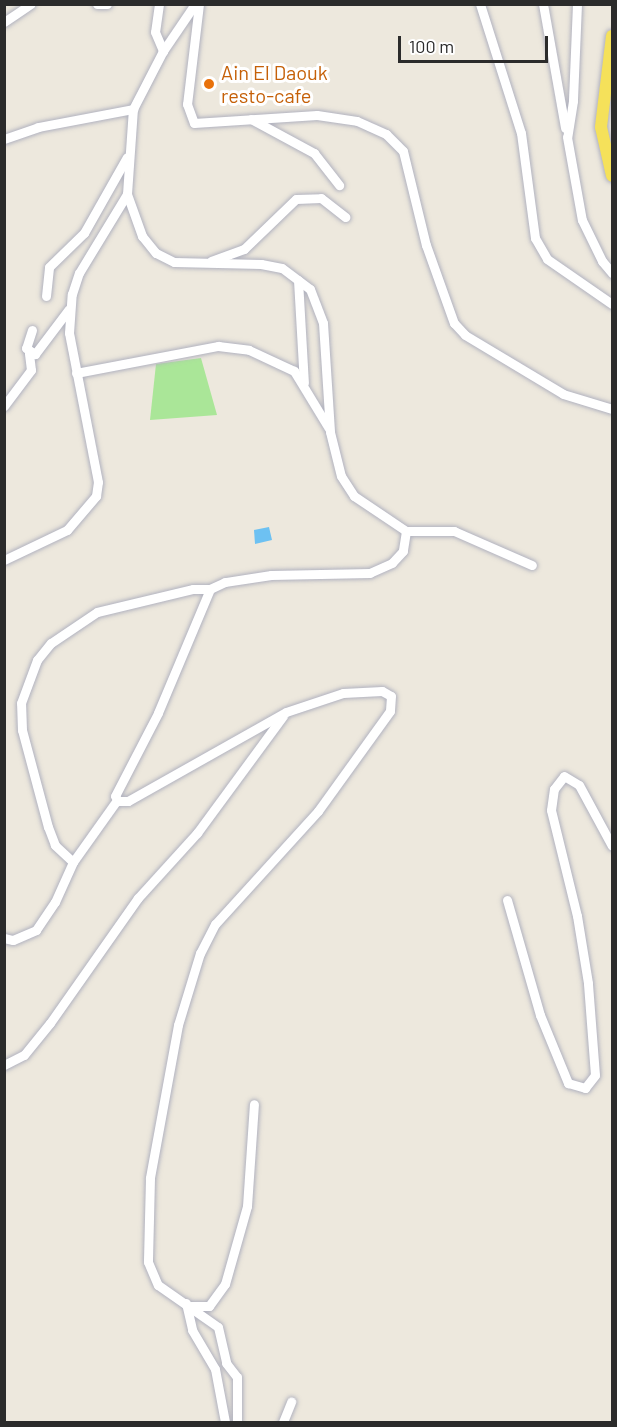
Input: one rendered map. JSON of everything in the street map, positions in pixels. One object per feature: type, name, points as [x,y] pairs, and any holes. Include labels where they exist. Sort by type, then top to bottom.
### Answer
[{"type":"main road","points":[[612,36],[601,127],[612,176]]},
{"type":"street","points":[[4,22],[31,4]]},
{"type":"street","points":[[97,4],[107,4]]},
{"type":"street","points":[[159,4],[155,33],[163,51]]},
{"type":"street","points":[[197,4],[163,51],[133,109],[127,194],[142,236],[156,253],[174,262],[261,264],[282,268],[316,298],[323,323],[330,432]]},
{"type":"street","points":[[197,4],[187,104],[189,117],[194,123],[304,115],[344,118],[357,121],[397,142],[454,323],[465,335],[563,394],[612,409]]},
{"type":"street","points":[[480,4],[521,133],[535,238],[547,259],[612,304]]},
{"type":"street","points":[[543,4],[582,220],[602,261],[612,273]]},
{"type":"street","points":[[567,137],[573,101],[577,4]]},
{"type":"street","points":[[4,139],[38,127],[133,109]]},
{"type":"street","points":[[251,119],[314,153],[339,185]]},
{"type":"street","points":[[46,296],[49,267],[84,232],[129,153]]},
{"type":"street","points":[[4,560],[67,530],[96,496],[98,482],[69,333],[70,307],[79,273],[127,194]]},
{"type":"street","points":[[206,263],[244,249],[296,199],[321,198],[345,217]]},
{"type":"street","points":[[298,280],[304,383]]},
{"type":"street","points":[[29,353],[39,351],[70,307]]},
{"type":"street","points":[[4,406],[31,370],[29,353],[26,348],[32,330]]},
{"type":"street","points":[[76,373],[218,346],[271,357],[294,371],[304,383],[330,432],[346,486],[406,531],[454,531],[532,565]]},
{"type":"street","points":[[73,862],[56,845],[48,827],[26,753],[21,703],[32,670],[46,648],[85,617],[163,595],[210,589],[245,578],[370,573],[392,563],[403,551],[406,531]]},
{"type":"street","points":[[4,938],[13,940],[36,930],[55,902],[73,862],[117,801],[116,794],[158,713],[210,589]]},
{"type":"street","points":[[117,801],[128,801],[286,712],[343,693],[368,691],[391,696],[393,706],[318,811],[215,924],[193,972],[178,1025],[150,1178],[148,1230],[153,1279],[218,1327],[226,1363],[237,1377],[237,1422]]},
{"type":"street","points":[[4,1065],[24,1055],[50,1023],[138,898],[197,832],[286,712]]},
{"type":"street","points":[[507,900],[540,1015],[568,1083],[585,1088],[594,1074],[588,983],[577,916],[551,810],[554,789],[564,776],[579,785],[612,846]]},
{"type":"street","points":[[189,1304],[209,1306],[225,1284],[248,1206],[255,1104]]},
{"type":"street","points":[[189,1304],[192,1330],[215,1369],[225,1422]]},
{"type":"street","points":[[283,1422],[291,1401]]},
{"type":"green space","points":[[201,358],[217,415],[150,420],[156,364]]},
{"type":"water","points":[[269,527],[272,540],[255,544],[254,530]]},
{"type":"place","name":"Ain El Daouk resto-cafe","points":[[209,84]]}]
